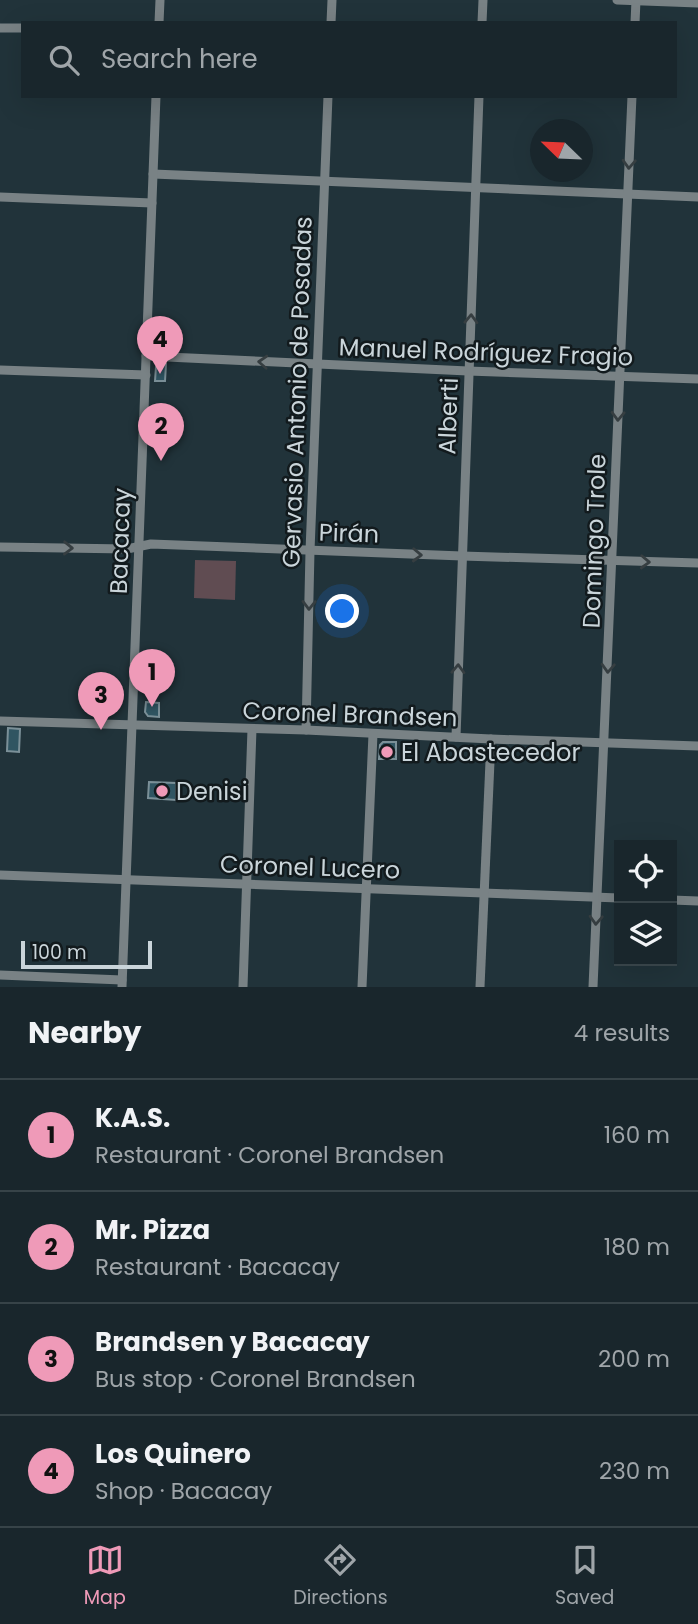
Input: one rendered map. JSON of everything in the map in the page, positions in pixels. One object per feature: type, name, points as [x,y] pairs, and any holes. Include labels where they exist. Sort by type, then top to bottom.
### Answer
[{"type":"street","points":[[159,21],[160,0]]},
{"type":"street","points":[[331,21],[332,0]]},
{"type":"street","points":[[482,21],[483,0]]},
{"type":"street","points":[[617,0],[698,4]]},
{"type":"street","points":[[635,21],[636,1]]},
{"type":"street","points":[[0,28],[21,28]]},
{"type":"street","name":"Bacacay","points":[[122,984],[156,98]]},
{"type":"street","name":"Gervasio Antonio de Posadas","points":[[306,730],[310,551],[328,98]]},
{"type":"street","name":"Alberti","points":[[456,737],[479,98]]},
{"type":"street","name":"Domingo Trole","points":[[593,987],[632,98]]},
{"type":"street","points":[[153,174],[698,197]]},
{"type":"street","points":[[0,197],[152,203]]},
{"type":"street","name":"Manuel Rodríguez Fragio","points":[[146,356],[698,380]]},
{"type":"street","points":[[0,370],[146,375]]},
{"type":"street","name":"Pirán","points":[[0,547],[127,550],[151,544],[698,564]]},
{"type":"street","name":"Coronel Brandsen","points":[[0,721],[698,746]]},
{"type":"street","points":[[243,987],[252,729]]},
{"type":"street","points":[[362,987],[373,734]]},
{"type":"street","points":[[480,987],[491,739]]},
{"type":"street","name":"Coronel Lucero","points":[[0,875],[614,898]]},
{"type":"street","points":[[677,900],[698,901]]},
{"type":"street","points":[[0,975],[122,984]]},
{"type":"shaded area","points":[[195,560],[236,561],[235,600],[194,598]]},
{"type":"building","points":[[166,364],[165,381],[155,381],[156,367]]},
{"type":"building","points":[[146,702],[159,703],[159,717],[148,716],[145,712]]},
{"type":"building","points":[[8,728],[20,729],[19,752],[7,751]]},
{"type":"building","name":"El Abastecedor","points":[[383,742],[396,742],[396,759],[379,759],[380,745]]},
{"type":"building","name":"Denisi","points":[[149,782],[176,783],[176,800],[148,798]]},
{"type":"place","name":"Los Quinero","points":[[160,374]]},
{"type":"place","name":"Mr. Pizza","points":[[161,461]]},
{"type":"place","name":"K.A.S.","points":[[152,707]]},
{"type":"place","name":"Brandsen y Bacacay","points":[[101,730]]},
{"type":"place","name":"El Abastecedor","points":[[387,752]]},
{"type":"place","name":"Denisi","points":[[162,791]]}]
